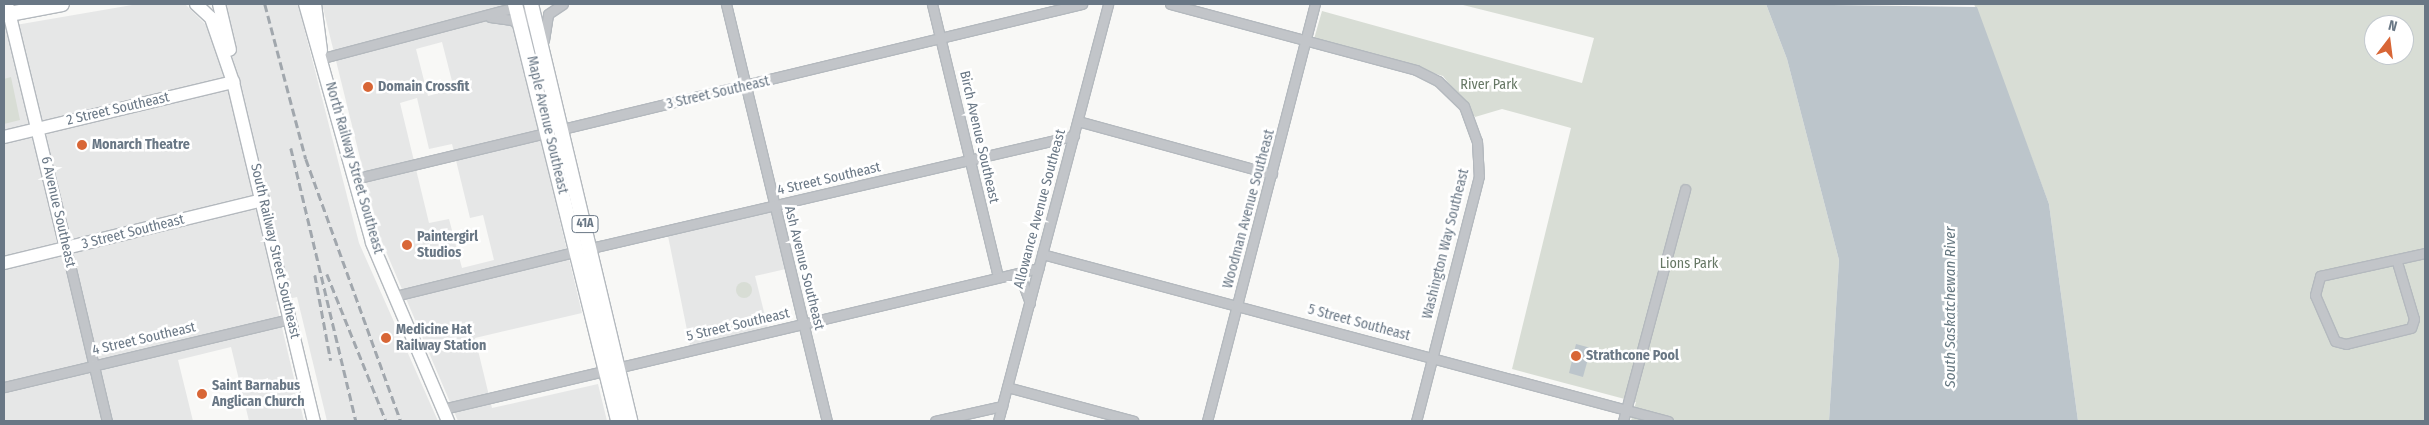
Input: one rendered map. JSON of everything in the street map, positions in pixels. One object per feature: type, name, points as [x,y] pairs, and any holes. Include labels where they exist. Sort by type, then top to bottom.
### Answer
[{"type":"main road","points":[[7,11],[62,4]]},
{"type":"main road","name":"Maple Avenue Southeast","points":[[531,4],[544,55],[555,131]]},
{"type":"main road","name":"Maple Avenue Southeast","points":[[516,6],[555,131],[613,368],[630,421]]},
{"type":"main road","name":"Maple Avenue Southeast","points":[[613,368],[618,421]]},
{"type":"street","name":"South Railway Street Southeast","points":[[196,4],[212,18],[233,82],[263,200],[314,421]]},
{"type":"street","name":"South Railway Street Southeast","points":[[219,4],[233,63],[233,82]]},
{"type":"street","name":"North Railway Street Southeast","points":[[305,4],[322,54],[372,243],[448,421]]},
{"type":"street","name":"North Railway Street Southeast","points":[[315,4],[322,54]]},
{"type":"street","points":[[544,55],[545,21],[563,4]]},
{"type":"street","name":"Ash Avenue Southeast","points":[[726,4],[827,421]]},
{"type":"street","name":"Birch Avenue Southeast","points":[[932,4],[998,277]]},
{"type":"street","name":"3 Street Southeast","points":[[354,179],[942,40],[1082,4]]},
{"type":"street","name":"Allowance Avenue Southeast","points":[[998,421],[1108,4]]},
{"type":"street","points":[[1170,4],[1306,40]]},
{"type":"street","name":"Woodman Avenue Southeast","points":[[1207,421],[1315,4]]},
{"type":"street","points":[[322,54],[490,17],[516,6],[536,28]]},
{"type":"street","name":"6 Avenue Southeast","points":[[7,11],[39,128],[107,421]]},
{"type":"street","points":[[490,17],[512,20],[526,40]]},
{"type":"street","name":"Washington Way Southeast","points":[[1306,40],[1428,75],[1457,97],[1474,128],[1479,176],[1416,421]]},
{"type":"street","name":"2 Street Southeast","points":[[4,137],[233,82]]},
{"type":"street","points":[[1078,121],[1272,174]]},
{"type":"street","name":"4 Street Southeast","points":[[395,296],[1074,136]]},
{"type":"street","points":[[1623,421],[1685,189]]},
{"type":"street","name":"3 Street Southeast","points":[[4,263],[263,200]]},
{"type":"street","points":[[2397,262],[2414,319],[2411,328],[2346,344],[2335,340],[2315,296],[2320,276],[2360,264],[2397,262],[2425,252]]},
{"type":"street","name":"5 Street Southeast","points":[[1042,254],[1626,408],[1668,421]]},
{"type":"street","name":"5 Street Southeast","points":[[443,409],[1039,268]]},
{"type":"street","points":[[1019,272],[1030,303]]},
{"type":"street","name":"4 Street Southeast","points":[[4,387],[290,319]]},
{"type":"street","points":[[1007,387],[1134,421]]},
{"type":"street","points":[[935,421],[1002,406]]},
{"type":"shaded area","points":[[138,4],[185,4],[210,29],[231,24],[226,4],[298,4],[359,243],[438,421],[327,421],[297,297],[276,302],[304,421],[249,421],[231,347],[178,360],[193,421],[4,421],[4,27]]},
{"type":"shaded area","points":[[322,4],[508,4],[582,313],[475,338],[492,408],[598,384],[607,421],[458,421],[379,235]],"holes":[[[442,42],[454,89],[428,96],[416,49]],[[417,98],[429,149],[452,144],[470,218],[483,215],[494,260],[462,268],[449,219],[429,223],[400,103]]]},
{"type":"shaded area","points":[[775,206],[790,268],[755,276],[769,332],[691,350],[667,231]]},
{"type":"green space","name":"Lions Park","points":[[1459,4],[1766,4],[1787,59],[1839,260],[1829,421],[1631,421],[1636,402],[1512,369],[1571,128],[1502,109],[1475,117],[1443,76],[1314,39],[1322,11],[1582,83],[1594,38]]},
{"type":"green space","points":[[1974,4],[2425,4],[2425,421],[2078,421],[2049,204]]},
{"type":"green space","points":[[11,77],[20,120],[4,124],[4,79]]},
{"type":"green space","points":[[744,282],[752,290],[744,298],[736,290]]},
{"type":"water","name":"South Saskatchewan River","points":[[1766,4],[1977,7],[2049,204],[2078,421],[1829,421],[1839,260],[1787,59]]},
{"type":"water","points":[[1576,344],[1591,348],[1583,377],[1569,373]]},
{"type":"railway","points":[[265,4],[306,159],[401,421]]},
{"type":"railway","points":[[291,148],[356,421]]},
{"type":"railway","points":[[327,274],[386,421]]},
{"type":"railway","points":[[315,275],[331,361]]},
{"type":"place","name":"Domain Crossfit","points":[[368,87]]},
{"type":"place","name":"Monarch Theatre","points":[[82,145]]},
{"type":"place","name":"Paintergirl Studios","points":[[407,245]]},
{"type":"place","name":"Medicine Hat Railway Station","points":[[386,338]]},
{"type":"place","name":"Strathcone Pool","points":[[1576,356]]},
{"type":"place","name":"Saint Barnabus Anglican Church","points":[[202,394]]},
{"type":"park label","name":"River Park","points":[[1489,85]]}]
